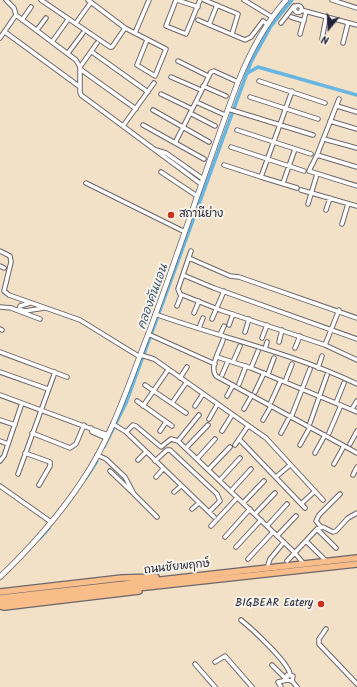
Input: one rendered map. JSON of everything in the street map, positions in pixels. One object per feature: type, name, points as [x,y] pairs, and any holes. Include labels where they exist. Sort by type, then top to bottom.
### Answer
[{"type":"main road","name":"ถนนชัยพฤกษ์","points":[[180,581],[267,568],[357,558]]},
{"type":"main road","name":"ถนนชัยพฤกษ์","points":[[0,598],[357,564]]},
{"type":"main road","points":[[0,592],[122,578],[180,581]]},
{"type":"main road","points":[[0,605],[4,607],[125,594],[180,581]]},
{"type":"main road","name":"ถนนชัยพฤกษ์","points":[[0,605],[86,591]]},
{"type":"street","points":[[7,0],[14,8],[16,15],[76,60],[80,68],[81,95],[201,184]]},
{"type":"street","points":[[41,0],[110,47],[112,47],[125,28]]},
{"type":"street","points":[[135,33],[148,0]]},
{"type":"street","points":[[198,7],[177,0],[166,26],[186,34],[198,7],[200,0]]},
{"type":"street","points":[[204,0],[239,15],[232,34]]},
{"type":"street","points":[[244,0],[270,16]]},
{"type":"street","points":[[0,577],[51,522],[82,481],[99,456],[107,436],[114,425],[144,356],[149,335],[158,315],[225,115],[229,109],[247,60],[265,23],[286,0],[294,6],[299,6],[301,10],[306,12],[357,25]]},
{"type":"street","points":[[332,0],[357,8]]},
{"type":"street","points":[[76,23],[91,1],[125,28],[167,50],[155,76],[137,65],[147,40]]},
{"type":"street","points":[[209,25],[217,5]]},
{"type":"street","points":[[281,23],[294,6]]},
{"type":"street","points":[[22,20],[31,7]]},
{"type":"street","points":[[300,34],[306,12]]},
{"type":"street","points":[[0,38],[16,15]]},
{"type":"street","points":[[291,17],[304,21]]},
{"type":"street","points":[[37,30],[46,18]]},
{"type":"street","points":[[322,39],[326,18]]},
{"type":"street","points":[[198,20],[245,40],[265,23]]},
{"type":"street","points":[[52,42],[67,21]]},
{"type":"street","points":[[343,43],[348,22]]},
{"type":"street","points":[[4,32],[80,87]]},
{"type":"street","points":[[68,53],[83,33]]},
{"type":"street","points":[[80,68],[97,43]]},
{"type":"street","points":[[92,52],[148,92]]},
{"type":"street","points":[[178,61],[208,76]]},
{"type":"street","points":[[80,68],[136,109]]},
{"type":"street","points":[[175,143],[208,76],[214,71],[238,82]]},
{"type":"street","points":[[171,77],[201,90]]},
{"type":"street","points":[[259,81],[325,103]]},
{"type":"street","points":[[123,126],[154,83]]},
{"type":"street","points":[[203,86],[226,96]]},
{"type":"street","points":[[261,177],[278,124],[292,91]]},
{"type":"street","points":[[161,94],[192,109]]},
{"type":"street","points":[[250,97],[318,119]]},
{"type":"street","points":[[339,99],[324,139],[309,171],[357,186]]},
{"type":"street","points":[[196,102],[225,115]]},
{"type":"street","points":[[337,106],[357,112]]},
{"type":"street","points":[[229,109],[241,114],[313,135]]},
{"type":"street","points":[[153,110],[209,142]]},
{"type":"street","points":[[190,113],[215,126]]},
{"type":"street","points":[[330,121],[357,129]]},
{"type":"street","points":[[143,125],[204,159]]},
{"type":"street","points":[[237,130],[311,154]]},
{"type":"street","points":[[324,139],[357,148]]},
{"type":"street","points":[[231,147],[304,171]]},
{"type":"street","points":[[155,149],[166,153],[203,179]]},
{"type":"street","points":[[283,183],[295,149]]},
{"type":"street","points":[[317,155],[357,166]]},
{"type":"street","points":[[224,165],[297,188]]},
{"type":"street","points":[[161,172],[197,196]]},
{"type":"street","points":[[308,204],[317,174]]},
{"type":"street","points":[[86,183],[185,232]]},
{"type":"street","points":[[301,190],[357,206]]},
{"type":"street","points":[[326,210],[330,198]]},
{"type":"street","points":[[342,224],[348,204]]},
{"type":"street","points":[[0,251],[10,256],[11,262],[4,291],[9,295],[86,324],[155,361],[266,438],[323,500]]},
{"type":"street","points":[[177,306],[180,298],[178,289],[191,251]]},
{"type":"street","points":[[189,258],[230,276],[236,276],[339,310],[357,318]]},
{"type":"street","points":[[182,275],[332,328],[357,339]]},
{"type":"street","points":[[212,319],[224,291]]},
{"type":"street","points":[[180,294],[232,314],[325,345],[357,360]]},
{"type":"street","points":[[194,313],[199,302]]},
{"type":"street","points":[[19,309],[20,306],[30,303]]},
{"type":"street","points":[[0,307],[24,311],[45,308]]},
{"type":"street","points":[[11,308],[40,319]]},
{"type":"street","points":[[325,345],[339,310]]},
{"type":"street","points":[[229,325],[232,314]]},
{"type":"street","points":[[158,315],[265,349],[357,384]]},
{"type":"street","points":[[199,328],[203,318]]},
{"type":"street","points":[[245,332],[249,319]]},
{"type":"street","points":[[262,338],[267,325]]},
{"type":"street","points":[[220,335],[224,326]]},
{"type":"street","points":[[279,342],[282,330]]},
{"type":"street","points":[[149,335],[215,364]]},
{"type":"street","points":[[295,348],[300,336]]},
{"type":"street","points":[[223,340],[215,364],[214,371],[216,376],[310,425],[357,453]]},
{"type":"street","points":[[265,349],[267,342]]},
{"type":"street","points":[[233,362],[240,346]]},
{"type":"street","points":[[251,368],[258,351]]},
{"type":"street","points":[[0,352],[67,377]]},
{"type":"street","points":[[318,368],[322,356]]},
{"type":"street","points":[[217,358],[268,374],[357,412]]},
{"type":"street","points":[[268,374],[274,358]]},
{"type":"street","points":[[222,375],[228,361]]},
{"type":"street","points":[[263,420],[292,364]]},
{"type":"street","points":[[239,384],[246,366]]},
{"type":"street","points":[[180,378],[188,368]]},
{"type":"street","points":[[281,433],[291,416],[310,369]]},
{"type":"street","points":[[143,406],[168,370]]},
{"type":"street","points":[[0,372],[48,389]]},
{"type":"street","points":[[18,474],[40,409],[55,372]]},
{"type":"street","points":[[244,409],[264,373]]},
{"type":"street","points":[[300,445],[310,425],[327,376]]},
{"type":"street","points":[[172,403],[186,383]]},
{"type":"street","points":[[336,402],[344,383]]},
{"type":"street","points":[[145,385],[186,413]]},
{"type":"street","points":[[227,396],[233,385]]},
{"type":"street","points":[[195,406],[203,394]]},
{"type":"street","points":[[0,395],[84,425],[107,436]]},
{"type":"street","points":[[137,401],[172,426]]},
{"type":"street","points":[[352,410],[357,401]]},
{"type":"street","points":[[0,461],[8,444],[22,403]]},
{"type":"street","points":[[209,419],[217,405]]},
{"type":"street","points":[[329,434],[341,405]]},
{"type":"street","points":[[178,441],[200,415]]},
{"type":"street","points":[[222,431],[232,415]]},
{"type":"street","points":[[0,420],[15,425]]},
{"type":"street","points":[[160,431],[166,422]]},
{"type":"street","points":[[32,433],[70,448],[76,444],[84,425]]},
{"type":"street","points":[[114,425],[126,432],[180,486],[214,517]]},
{"type":"street","points":[[126,432],[134,425],[161,447],[171,439],[178,441],[220,480],[242,503],[256,514],[304,564]]},
{"type":"street","points":[[186,448],[208,425]]},
{"type":"street","points":[[235,445],[248,426]]},
{"type":"street","points":[[350,444],[357,431]]},
{"type":"street","points":[[314,453],[325,435]]},
{"type":"street","points":[[239,438],[306,508]]},
{"type":"street","points":[[197,458],[215,439]]},
{"type":"street","points":[[0,441],[8,444]]},
{"type":"street","points":[[334,464],[344,446]]},
{"type":"street","points":[[209,470],[230,447]]},
{"type":"street","points":[[155,461],[167,450],[170,450],[211,488],[219,497],[220,501],[209,512]]},
{"type":"street","points":[[138,460],[146,452]]},
{"type":"street","points":[[25,453],[50,462],[50,466],[39,485]]},
{"type":"street","points":[[99,456],[106,459],[125,476],[134,494]]},
{"type":"street","points":[[220,480],[240,458]]},
{"type":"street","points":[[276,477],[290,465]]},
{"type":"street","points":[[353,475],[357,467]]},
{"type":"street","points":[[156,477],[163,469]]},
{"type":"street","points":[[231,491],[251,469]]},
{"type":"street","points":[[110,471],[157,517]]},
{"type":"street","points":[[242,503],[264,481]]},
{"type":"street","points":[[0,486],[51,522]]},
{"type":"street","points":[[174,492],[180,486]]},
{"type":"street","points":[[301,504],[315,491]]},
{"type":"street","points":[[256,514],[275,493]]},
{"type":"street","points":[[336,548],[319,528],[316,521],[319,515],[340,494]]},
{"type":"street","points":[[211,526],[238,498]]},
{"type":"street","points":[[192,509],[199,503]]},
{"type":"street","points":[[267,526],[287,504]]},
{"type":"street","points":[[225,537],[250,510]]},
{"type":"street","points":[[287,561],[294,552],[319,528],[325,527],[333,532],[336,531],[348,518],[357,512]]},
{"type":"street","points":[[277,536],[296,516]]},
{"type":"street","points":[[236,547],[261,520]]},
{"type":"street","points":[[248,559],[273,532]]},
{"type":"street","points":[[306,541],[327,562]]},
{"type":"street","points":[[267,568],[270,559],[284,542]]},
{"type":"street","points":[[241,620],[289,669],[290,674],[294,677],[292,681]]},
{"type":"street","points":[[326,629],[319,639],[319,644],[357,684]]},
{"type":"street","points":[[215,662],[224,656],[252,687]]},
{"type":"street","points":[[195,664],[214,687]]},
{"type":"street","points":[[272,665],[287,679],[292,681],[297,687]]},
{"type":"street","points":[[281,687],[278,682],[287,679],[288,675],[290,674]]},
{"type":"waterway","name":"คลองคันแอน","points":[[104,447],[126,403],[251,62],[271,26],[292,0]]},
{"type":"waterway","points":[[246,74],[258,67],[357,95]]},
{"type":"waterway","name":"คลองคันแอน","points":[[86,478],[97,461]]},
{"type":"waterway","name":"คลองคันแอน","points":[[40,538],[49,528]]},
{"type":"place","name":"สถานีย่าง","points":[[171,215]]},
{"type":"place","name":"BIGBEAR Eatery","points":[[321,604]]}]
